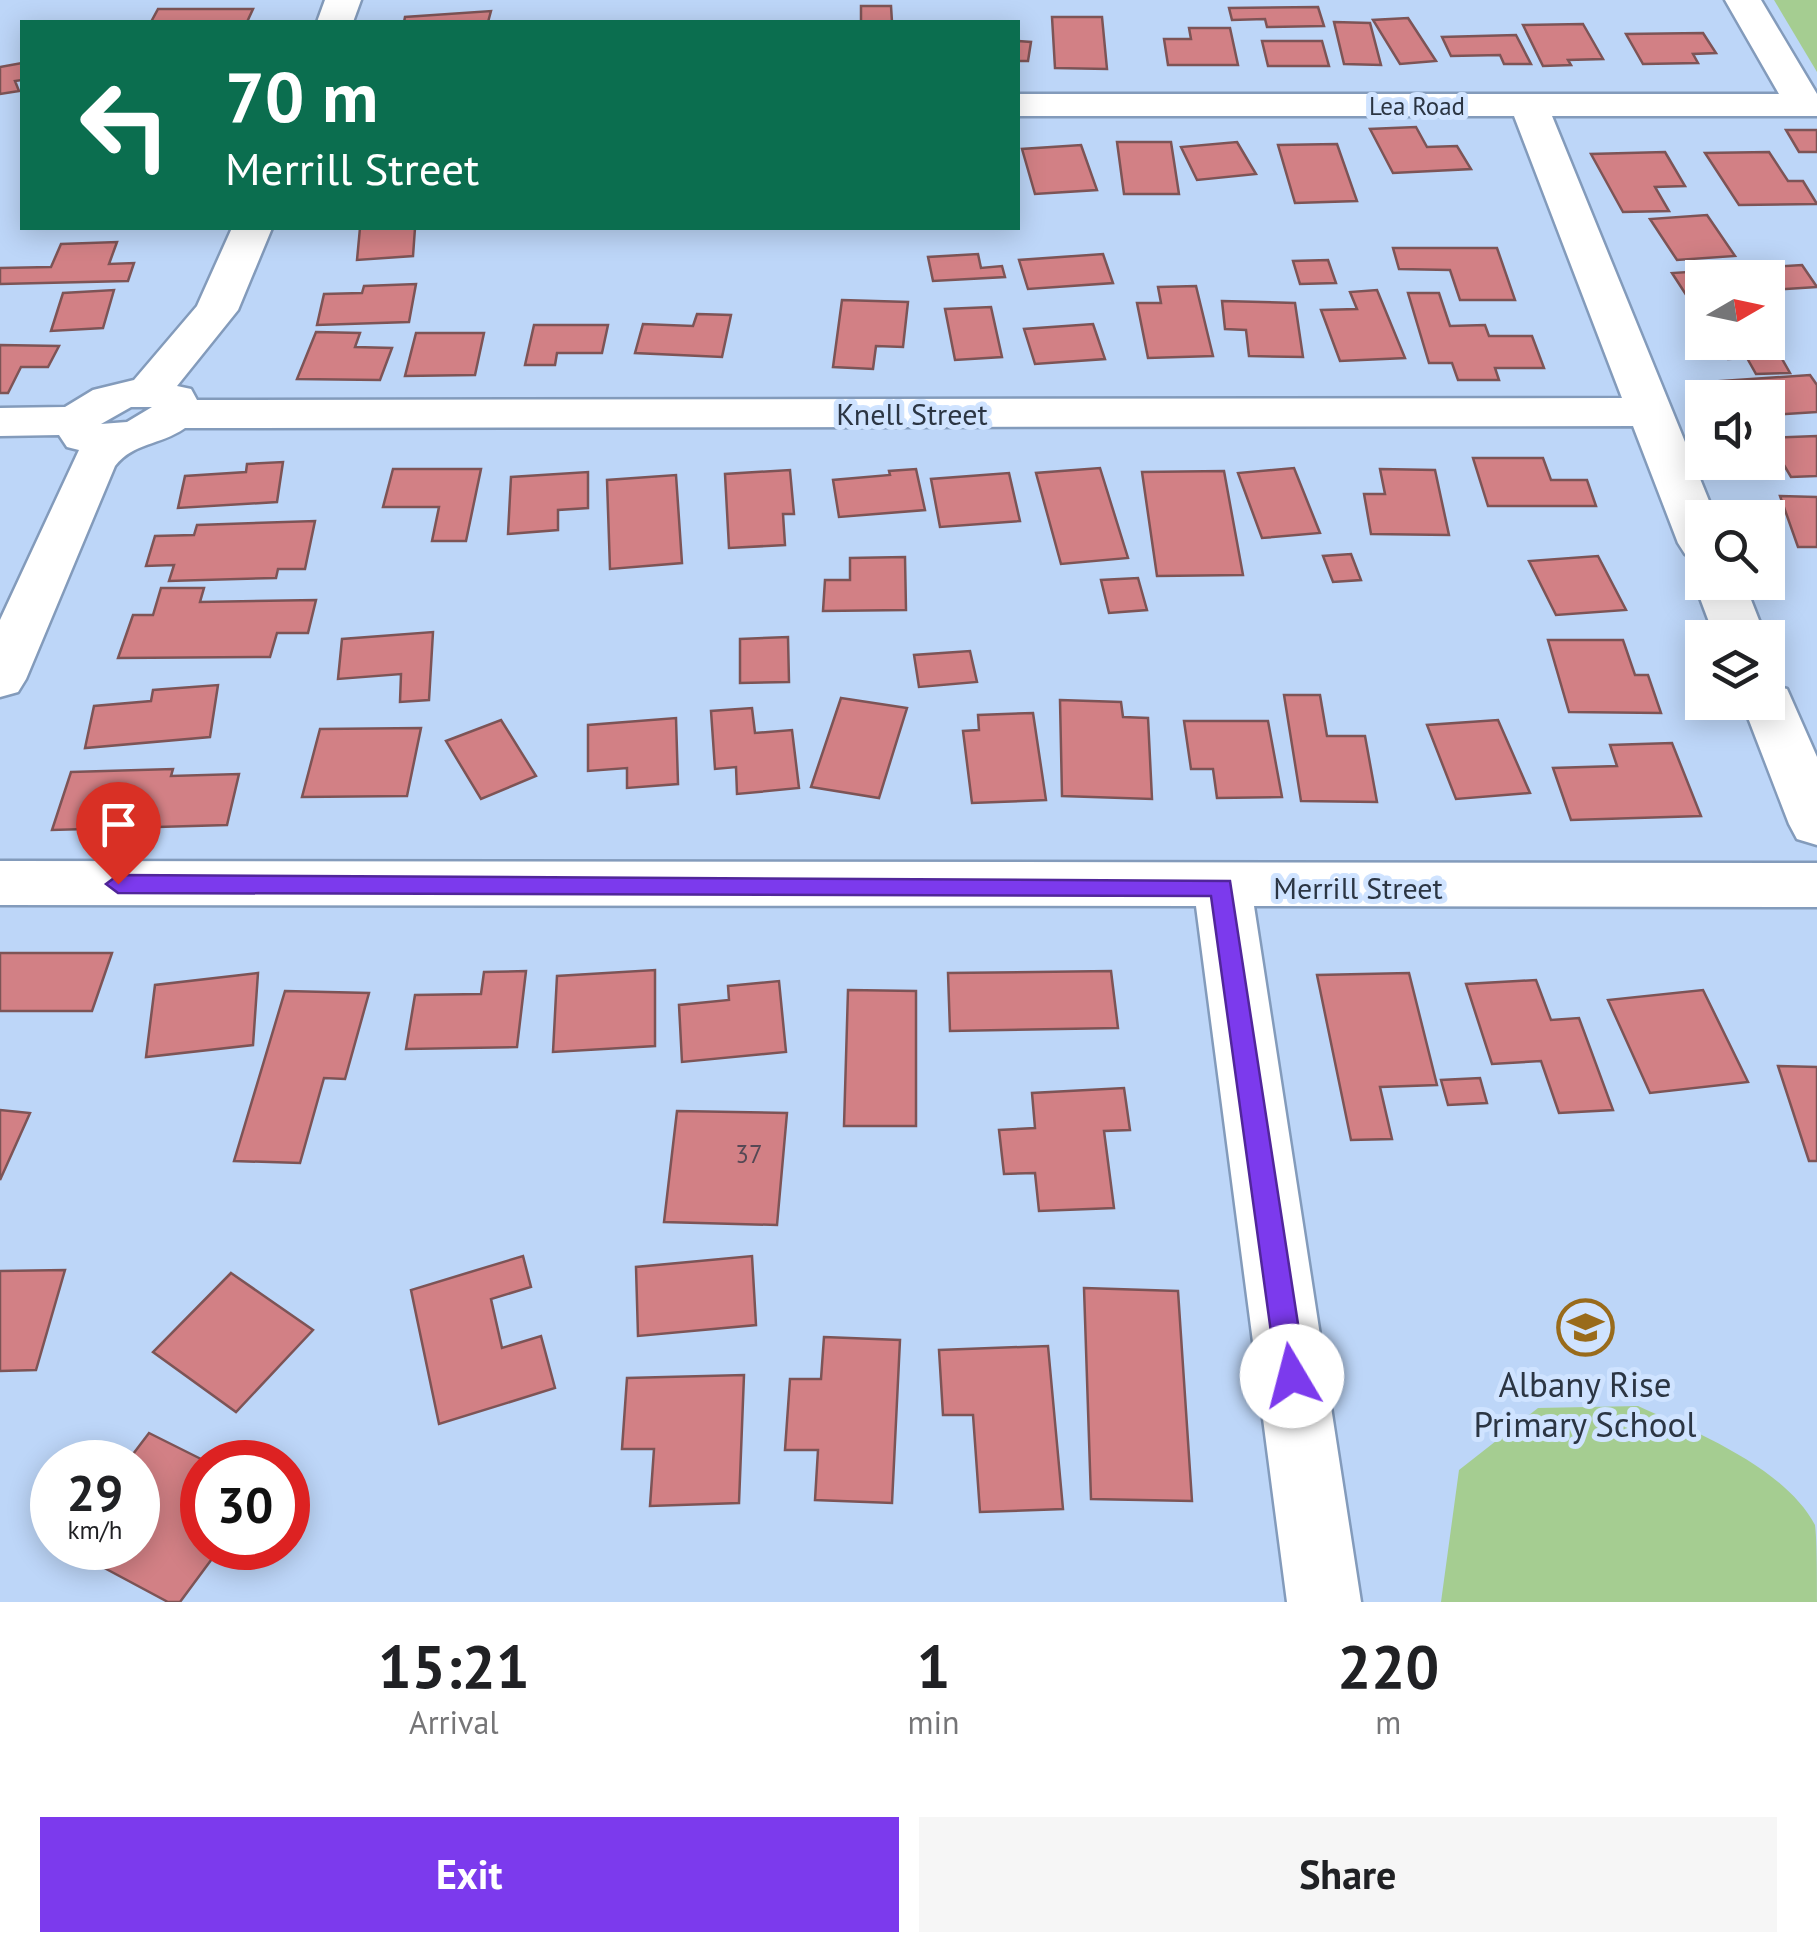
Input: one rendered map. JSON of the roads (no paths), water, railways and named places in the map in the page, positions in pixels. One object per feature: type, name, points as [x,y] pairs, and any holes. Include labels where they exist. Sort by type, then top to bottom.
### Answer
[{"type":"street","points":[[1743,0],[1811,105]]},
{"type":"street","name":"Lea Road","points":[[1020,105],[1811,105]]},
{"type":"street","points":[[1529,106],[1685,500]]},
{"type":"street","points":[[161,403],[217,310],[251,230]]},
{"type":"street","name":"Knell Street","points":[[93,430],[94,406],[122,393],[161,403],[1650,412]]},
{"type":"street","points":[[0,422],[93,430],[93,462],[0,679]]},
{"type":"street","points":[[1775,720],[1817,824]]},
{"type":"street","name":"Merrill Street","points":[[0,884],[1817,885]]},
{"type":"street","points":[[1222,887],[1324,1602]]},
{"type":"place","name":"Albany Rise Primary School","points":[[1585,1328]]}]
